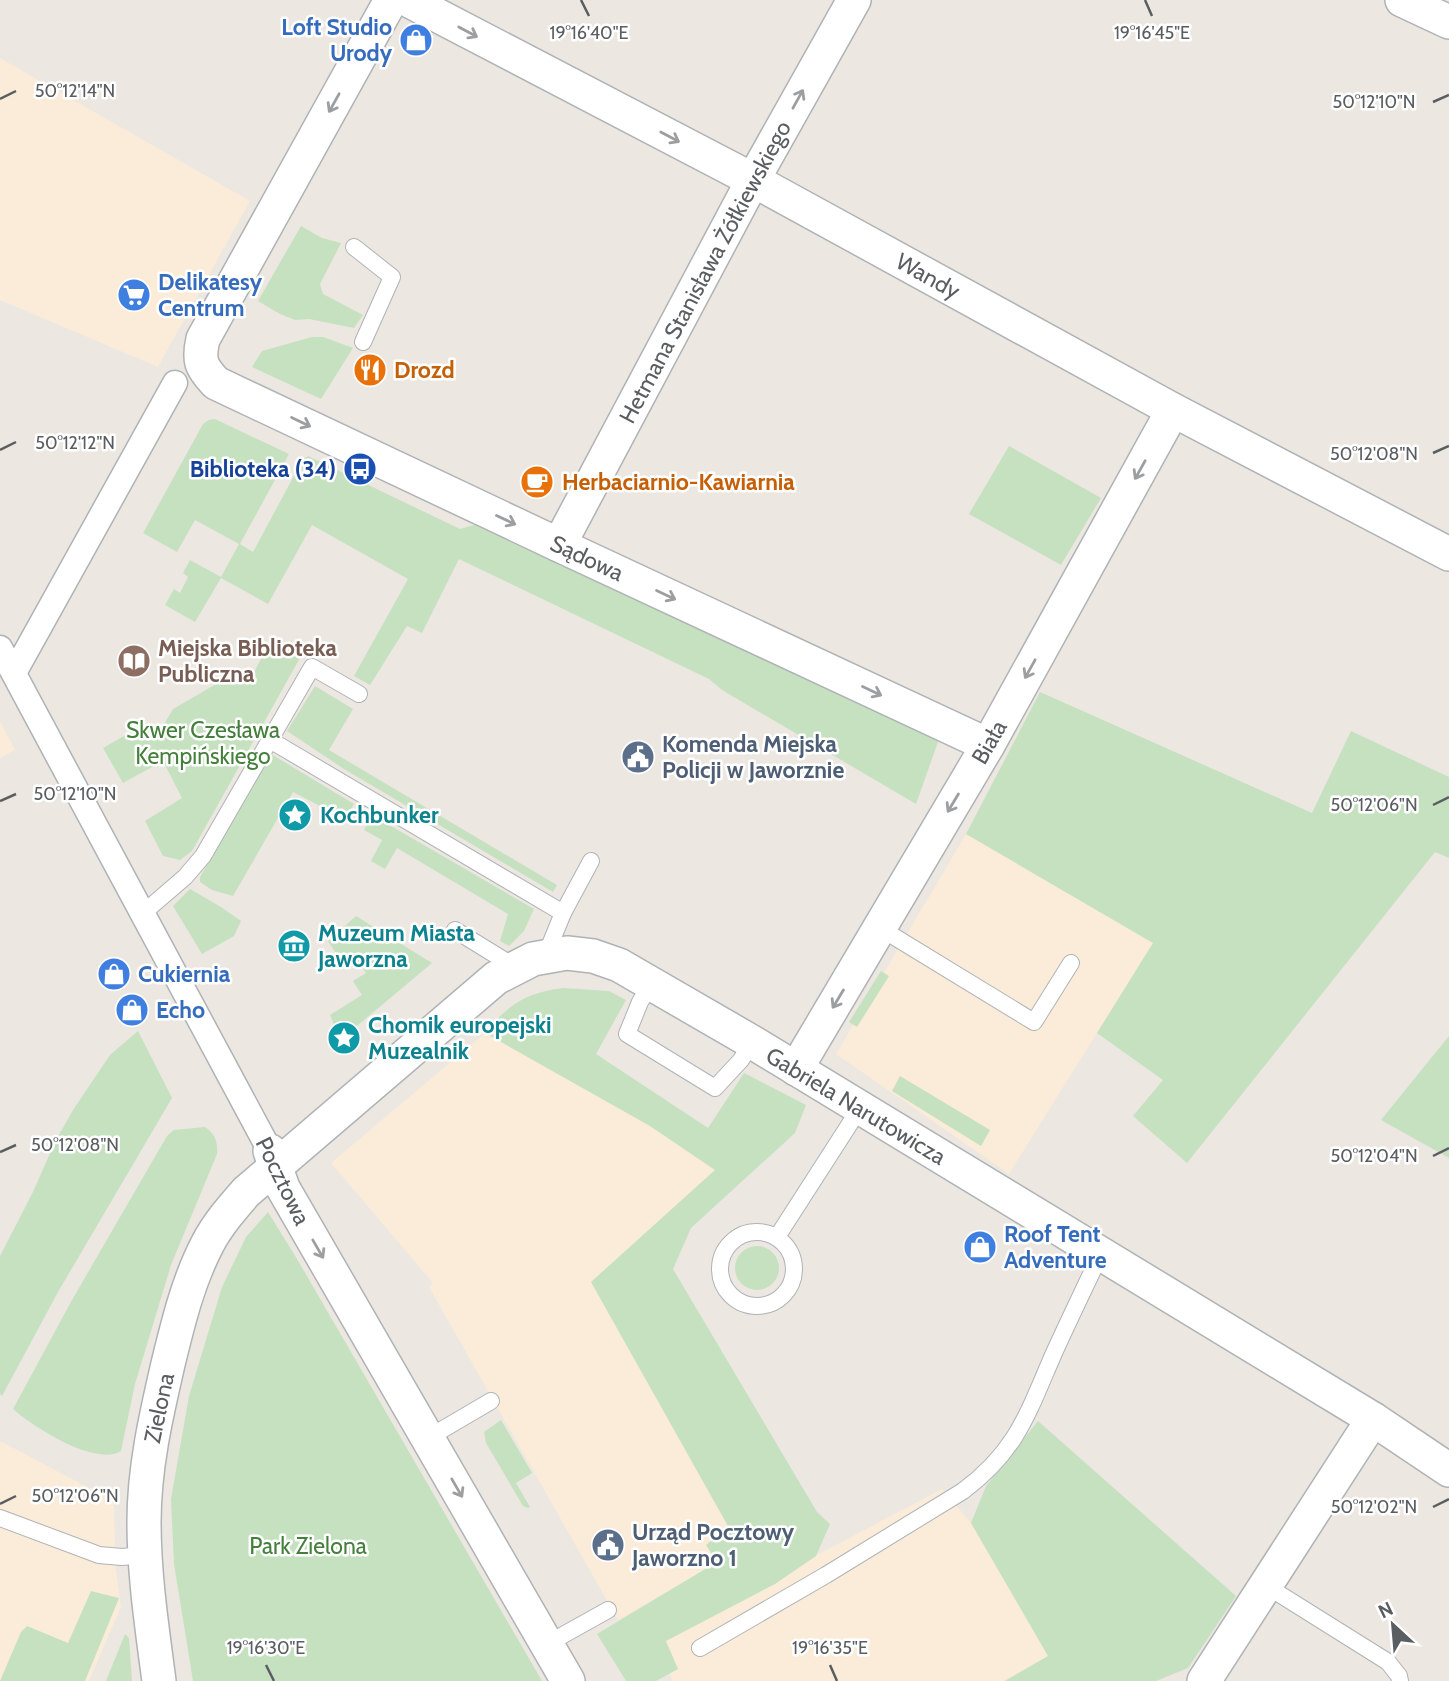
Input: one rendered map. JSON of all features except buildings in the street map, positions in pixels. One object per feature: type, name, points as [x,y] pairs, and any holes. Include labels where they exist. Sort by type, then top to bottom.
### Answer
[{"type":"street","points":[[199,356],[203,339],[391,0]]},
{"type":"street","name":"Wandy","points":[[408,0],[752,180],[1173,411],[1449,554]]},
{"type":"street","name":"Hetmana Stanisława Żółkiewskiego","points":[[559,545],[752,180],[854,0]]},
{"type":"street","points":[[1402,0],[1449,22]]},
{"type":"street","name":"Sądowa","points":[[199,356],[204,370],[216,383],[988,745]]},
{"type":"street","points":[[6,663],[175,383]]},
{"type":"street","name":"Biała","points":[[796,1069],[988,745],[1173,411]]},
{"type":"street","name":"Pocztowa","points":[[6,663],[273,1159],[283,1188],[568,1681]]},
{"type":"street","name":"Gabriela Narutowicza","points":[[273,1159],[496,978],[530,962],[567,953],[593,956],[619,965],[752,1042],[1373,1419],[1449,1470]]},
{"type":"street","name":"Zielona","points":[[159,1681],[144,1555],[144,1508],[151,1446],[171,1352],[191,1279],[209,1241],[228,1213],[273,1159]]},
{"type":"street","points":[[1204,1681],[1373,1419]]},
{"type":"lane","points":[[354,247],[392,278],[363,342]]},
{"type":"lane","points":[[175,383],[199,356]]},
{"type":"lane","points":[[142,914],[185,877],[203,856],[312,667],[359,694]]},
{"type":"lane","points":[[270,740],[563,913]]},
{"type":"lane","points":[[455,930],[530,962],[563,913],[591,860]]},
{"type":"lane","points":[[880,928],[1034,1022],[1071,962]]},
{"type":"lane","points":[[651,984],[640,1002],[627,1034],[715,1088],[741,1060],[752,1042]]},
{"type":"lane","points":[[777,1237],[860,1108]]},
{"type":"lane","points":[[757,1231],[777,1237],[787,1246],[793,1257],[792,1283],[785,1294],[762,1306],[746,1304],[734,1298],[725,1288],[720,1269],[722,1256],[728,1245],[744,1234],[757,1231]]},
{"type":"lane","points":[[700,1648],[838,1568],[984,1476],[1006,1452],[1025,1422],[1100,1255]]},
{"type":"lane","points":[[428,1438],[491,1401]]},
{"type":"lane","points":[[0,1518],[99,1555],[144,1555]]},
{"type":"lane","points":[[1265,1586],[1388,1662],[1401,1681]]},
{"type":"lane","points":[[547,1644],[608,1610]]},
{"type":"shaded area","points":[[0,58],[250,201],[158,367],[0,300]]},
{"type":"shaded area","points":[[0,721],[15,750],[0,758]]},
{"type":"shaded area","points":[[966,834],[1153,943],[1009,1174],[836,1054]]},
{"type":"shaded area","points":[[485,1033],[650,1126],[715,1170],[591,1282],[728,1526],[718,1562],[618,1620],[429,1287],[433,1283],[331,1163]]},
{"type":"shaded area","points":[[0,1441],[114,1501],[115,1562],[121,1607],[89,1681],[0,1681]]},
{"type":"shaded area","points":[[942,1489],[971,1523],[1049,1656],[1003,1681],[673,1681],[652,1642]]},
{"type":"green space","points":[[301,226],[322,238],[341,243],[320,284],[323,294],[363,315],[354,328],[309,319],[295,320],[258,301]]},
{"type":"green space","points":[[312,337],[323,337],[353,348],[321,399],[252,367],[262,351]]},
{"type":"green space","points":[[215,419],[289,454],[240,544],[253,552],[303,459],[308,456],[460,529],[474,525],[939,739],[916,804],[722,690],[709,679],[459,559],[422,633],[407,626],[370,685],[354,676],[408,579],[312,525],[268,604],[221,578],[195,622],[165,605],[174,589],[180,593],[188,577],[183,573],[190,560],[221,577],[239,544],[195,520],[177,552],[143,533],[203,424]]},
{"type":"green space","points":[[1009,446],[1101,498],[1061,565],[969,514]]},
{"type":"green space","name":"Skwer Czesława Kempińskiego","points":[[291,641],[305,649],[192,851],[180,860],[163,856],[145,821],[182,798],[163,761],[123,783],[103,748],[145,724],[160,731],[173,709],[237,672],[250,680],[262,657]]},
{"type":"green space","points":[[315,686],[353,709],[329,750],[557,885],[553,892],[344,769],[287,731]]},
{"type":"green space","points":[[1040,692],[1312,813],[1351,731],[1449,777],[1449,858],[1435,852],[1187,1163],[1133,1116],[1163,1080],[1097,1033],[1153,943],[966,834]]},
{"type":"green space","points":[[271,754],[354,804],[345,819],[293,792],[233,896],[212,890],[200,882],[200,877]]},
{"type":"green space","points":[[372,815],[534,909],[524,931],[509,946],[500,941],[508,914],[397,848],[385,869],[371,861],[382,840],[364,830]]},
{"type":"green space","points":[[190,889],[241,921],[234,936],[202,954],[173,906]]},
{"type":"green space","points":[[356,916],[432,963],[346,1035],[334,1024],[330,1015],[362,995],[353,981],[366,973],[359,961],[346,969],[328,941]]},
{"type":"green space","points":[[881,971],[889,976],[857,1027],[849,1022]]},
{"type":"green space","points":[[563,988],[609,991],[626,1000],[596,1054],[708,1128],[744,1073],[806,1105],[795,1133],[691,1228],[673,1269],[817,1512],[830,1524],[816,1556],[775,1584],[666,1641],[678,1669],[656,1681],[626,1681],[597,1634],[717,1562],[706,1545],[728,1526],[591,1282],[715,1170],[650,1126],[485,1033],[502,1014],[519,1001],[538,993]]},
{"type":"green space","points":[[138,1031],[172,1098],[58,1292],[2,1396],[0,1256],[73,1110],[110,1055]]},
{"type":"green space","points":[[1449,1036],[1449,1158],[1381,1120]]},
{"type":"green space","points":[[900,1076],[990,1130],[981,1146],[892,1091]]},
{"type":"green space","points":[[205,1127],[215,1139],[217,1154],[171,1265],[135,1384],[121,1451],[110,1455],[96,1454],[65,1443],[13,1409],[72,1300],[167,1136],[174,1130]]},
{"type":"green space","name":"Park Zielona","points":[[268,1212],[542,1681],[193,1681],[174,1564],[171,1499],[189,1396],[222,1287],[246,1237]]},
{"type":"green space","points":[[757,1246],[766,1247],[773,1252],[778,1259],[778,1277],[773,1284],[766,1289],[757,1290],[748,1289],[741,1284],[736,1277],[735,1268],[736,1259],[741,1252],[748,1247]]},
{"type":"green space","points":[[501,1420],[532,1473],[516,1483],[530,1507],[528,1508],[523,1506],[486,1443],[484,1432]]},
{"type":"green space","points":[[1038,1421],[1236,1596],[1188,1668],[1156,1681],[1005,1681],[1048,1656],[971,1523],[986,1486]]},
{"type":"green space","points":[[91,1591],[119,1598],[85,1681],[0,1681],[21,1632],[27,1626],[68,1643]]},
{"type":"green space","points":[[125,1634],[129,1638],[132,1681],[106,1681]]},
{"type":"place","name":"Loft Studio Urody","points":[[416,40]]},
{"type":"place","name":"Delikatesy Centrum","points":[[134,295]]},
{"type":"place","name":"Drozd","points":[[370,370]]},
{"type":"place","name":"Biblioteka (34)","points":[[360,469]]},
{"type":"place","name":"Herbaciarnio-Kawiarnia","points":[[537,482]]},
{"type":"place","name":"Miejska Biblioteka Publiczna","points":[[134,661]]},
{"type":"place","name":"Komenda Miejska Policji w Jaworznie","points":[[638,757]]},
{"type":"place","name":"Kochbunker","points":[[295,815]]},
{"type":"place","name":"Muzeum Miasta Jaworzna","points":[[294,946]]},
{"type":"place","name":"Cukiernia","points":[[114,974]]},
{"type":"place","name":"Echo","points":[[132,1010]]},
{"type":"place","name":"Chomik europejski Muzealnik","points":[[344,1038]]},
{"type":"place","name":"Roof Tent Adventure","points":[[980,1247]]},
{"type":"place","name":"Urząd Pocztowy Jaworzno 1","points":[[608,1545]]}]
